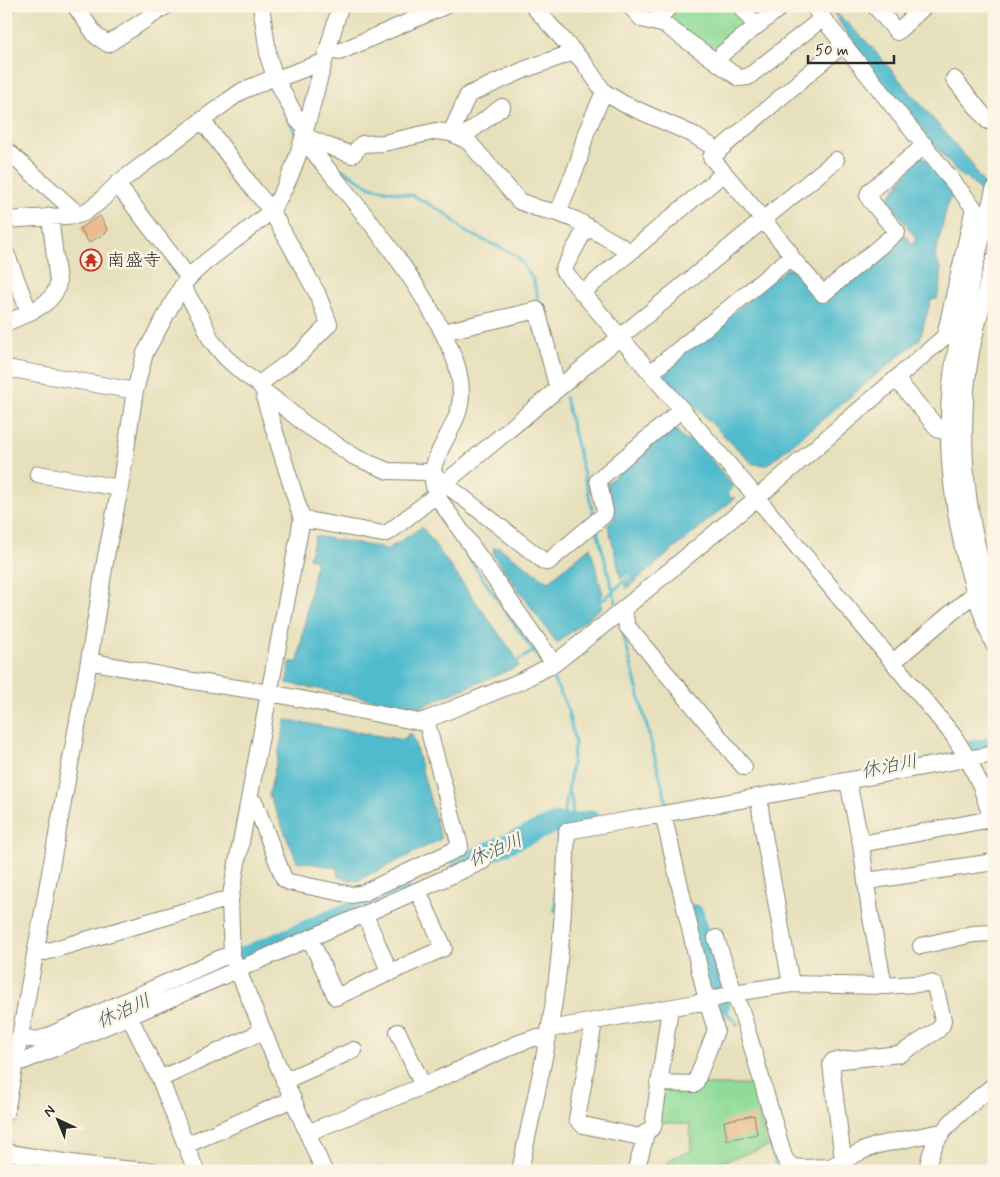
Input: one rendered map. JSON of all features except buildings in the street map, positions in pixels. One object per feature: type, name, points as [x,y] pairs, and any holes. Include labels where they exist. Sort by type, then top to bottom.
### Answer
[{"type":"street","points":[[75,6],[96,36],[108,44],[166,6]]},
{"type":"street","points":[[261,6],[275,77],[298,121],[305,131],[321,144],[352,155],[362,144],[384,143],[436,131],[456,136],[468,141],[520,201],[537,208],[558,213],[587,226],[624,248],[628,254]]},
{"type":"street","points":[[6,1112],[10,1062],[19,1038],[36,951],[106,556],[120,488],[135,391],[145,353],[185,282],[199,267],[271,210],[286,182],[305,131],[340,6]]},
{"type":"street","points":[[6,220],[79,215],[90,209],[117,184],[242,91],[275,77],[282,77],[326,56],[445,6]]},
{"type":"street","points":[[533,6],[574,52],[604,92],[624,104],[692,134],[719,151]]},
{"type":"street","points":[[630,6],[642,19],[658,22],[739,78],[748,77],[816,9],[841,39],[842,45],[925,145],[974,208],[952,337],[955,357],[949,432],[957,520],[994,606]]},
{"type":"street","points":[[658,22],[661,15],[671,6]]},
{"type":"street","points":[[740,6],[756,26]]},
{"type":"street","points":[[718,63],[723,53],[782,6]]},
{"type":"street","points":[[875,6],[897,32],[925,6]]},
{"type":"street","points":[[842,45],[711,157],[823,294],[897,232],[870,200],[868,195],[870,191],[925,145]]},
{"type":"street","points":[[456,136],[468,95],[526,69],[574,52]]},
{"type":"street","points":[[954,79],[988,121],[994,121]]},
{"type":"street","points":[[558,213],[578,163],[586,133],[604,92]]},
{"type":"street","points":[[456,136],[502,107]]},
{"type":"street","points":[[202,120],[271,210],[317,293],[329,324],[301,353],[261,387]]},
{"type":"street","points":[[305,131],[308,145],[384,238],[423,296],[458,366],[461,398],[457,416],[435,464],[438,484],[554,664]]},
{"type":"street","points":[[6,150],[79,215]]},
{"type":"street","points":[[302,519],[384,534],[388,532],[438,484],[558,389],[836,160]]},
{"type":"street","points":[[582,293],[724,173]]},
{"type":"street","points":[[117,184],[185,282],[211,340],[225,357],[244,374],[306,424],[354,457],[388,471],[426,472],[438,484],[544,562],[548,562],[604,515],[605,511],[598,480],[682,409]]},
{"type":"street","points":[[88,661],[186,680],[270,693],[419,722],[521,681],[554,664],[623,609],[897,380],[952,337],[994,191]]},
{"type":"street","points":[[6,323],[49,300],[57,289],[58,282],[50,216]]},
{"type":"street","points":[[587,226],[563,270],[652,373],[893,662],[964,753],[981,786],[992,823],[861,844]]},
{"type":"street","points":[[6,252],[29,312]]},
{"type":"street","points":[[652,373],[791,257]]},
{"type":"street","points":[[994,260],[971,354],[965,425],[965,474],[968,499],[972,528],[985,585],[994,646]]},
{"type":"street","points":[[442,332],[537,310],[558,389]]},
{"type":"street","points":[[6,368],[135,391]]},
{"type":"street","points":[[897,380],[939,430],[949,432]]},
{"type":"street","points":[[261,387],[302,519],[230,900],[235,961],[284,1081],[324,1171]]},
{"type":"street","points":[[38,474],[120,488]]},
{"type":"street","points":[[893,662],[985,585]]},
{"type":"street","points":[[623,609],[627,626],[744,767]]},
{"type":"street","points":[[250,799],[254,803],[284,879],[289,882],[352,894],[364,893],[460,846],[426,720]]},
{"type":"street","points":[[520,1171],[549,1033],[557,979],[568,831],[848,782],[964,753],[994,754]]},
{"type":"street","points":[[848,782],[861,844],[870,912],[884,986]]},
{"type":"street","points":[[761,797],[760,807],[763,829],[791,984]]},
{"type":"street","points":[[658,1083],[695,1084],[716,1030],[707,1001],[664,814]]},
{"type":"street","points":[[19,1038],[38,1040],[235,961],[310,938],[483,861]]},
{"type":"street","points":[[867,881],[994,862]]},
{"type":"street","points":[[310,938],[336,997],[444,948],[418,891]]},
{"type":"street","points":[[36,951],[45,952],[220,901],[230,900]]},
{"type":"street","points":[[365,915],[390,972]]},
{"type":"street","points":[[921,946],[973,934],[994,932]]},
{"type":"street","points":[[716,938],[743,1016],[784,1157],[788,1163],[794,1167],[830,1169],[862,1151],[888,1142],[936,1133],[940,1134]]},
{"type":"street","points":[[10,1062],[24,1061],[129,1016],[235,961]]},
{"type":"street","points":[[307,1133],[423,1086],[519,1043],[549,1033],[594,1022],[707,1001],[734,993],[791,984],[884,986],[931,983],[935,986],[943,1020],[938,1030],[900,1054],[833,1061],[831,1064],[842,1152],[845,1160]]},
{"type":"street","points":[[594,1022],[577,1119],[583,1125],[640,1137],[653,1127],[670,1008]]},
{"type":"street","points":[[129,1016],[160,1079],[196,1171]]},
{"type":"street","points":[[160,1079],[263,1031]]},
{"type":"street","points":[[398,1032],[423,1086]]},
{"type":"street","points":[[284,1081],[354,1050]]},
{"type":"street","points":[[927,1171],[930,1153],[940,1134],[994,1085]]},
{"type":"street","points":[[186,1145],[293,1099]]},
{"type":"street","points":[[635,1171],[646,1132]]},
{"type":"street","points":[[6,1152],[75,1164],[154,1171]]},
{"type":"green space","points":[[678,6],[733,6],[749,25],[716,55],[669,20],[668,14]]},
{"type":"green space","points":[[663,1081],[697,1085],[751,1085],[767,1147],[712,1165],[713,1171],[665,1171],[666,1164],[674,1157],[691,1151],[690,1124],[659,1122]]},
{"type":"water","points":[[829,6],[867,42],[972,164],[977,175],[984,183],[982,193],[966,176],[963,178],[930,141],[864,59]]},
{"type":"water","points":[[920,157],[925,158],[954,193],[948,202],[935,257],[941,269],[941,282],[937,299],[931,299],[920,339],[767,465],[753,464],[664,377],[665,369],[786,269],[794,269],[822,301],[904,234],[913,245],[916,238],[887,199]]},
{"type":"water","points":[[671,430],[677,431],[686,441],[692,437],[733,486],[727,494],[731,498],[735,498],[626,589],[625,584],[632,579],[629,573],[621,579],[608,525],[615,516],[606,484]]},
{"type":"water","points":[[422,527],[513,653],[519,666],[418,708],[418,705],[409,706],[287,683],[290,662],[298,662],[316,560],[309,558],[315,536],[388,549]]},
{"type":"water","points":[[590,547],[603,594],[599,600],[602,607],[557,643],[493,555],[494,548],[500,548],[548,582]]},
{"type":"water","points":[[286,720],[404,740],[408,734],[412,734],[441,839],[357,881],[338,877],[337,868],[297,861],[269,795]]},
{"type":"waterway","points":[[280,103],[298,138]]},
{"type":"waterway","points":[[330,162],[371,187],[414,196],[445,213],[466,232],[516,255],[533,279],[540,305]]},
{"type":"waterway","points":[[565,397],[593,512]]},
{"type":"waterway","points":[[435,509],[540,661]]},
{"type":"waterway","points":[[597,530],[616,602]]},
{"type":"waterway","points":[[598,604],[633,574]]},
{"type":"waterway","points":[[623,633],[667,805]]},
{"type":"waterway","points":[[514,663],[537,649]]},
{"type":"waterway","points":[[550,674],[567,707],[575,741],[561,828]]},
{"type":"waterway","name":"休泊川","points":[[961,752],[994,746]]},
{"type":"waterway","points":[[568,792],[571,797],[574,824]]},
{"type":"waterway","name":"休泊川","points":[[461,864],[555,823],[574,824],[591,820]]},
{"type":"waterway","points":[[555,911],[559,835]]},
{"type":"waterway","name":"休泊川","points":[[218,968],[400,890]]},
{"type":"waterway","points":[[694,914],[714,992],[720,1005]]},
{"type":"waterway","points":[[720,1005],[738,1025]]},
{"type":"waterway","points":[[762,1110],[777,1171]]},
{"type":"waterway","points":[[409,1171],[429,1171]]},
{"type":"place","name":"南盛寺","points":[[91,260]]}]
